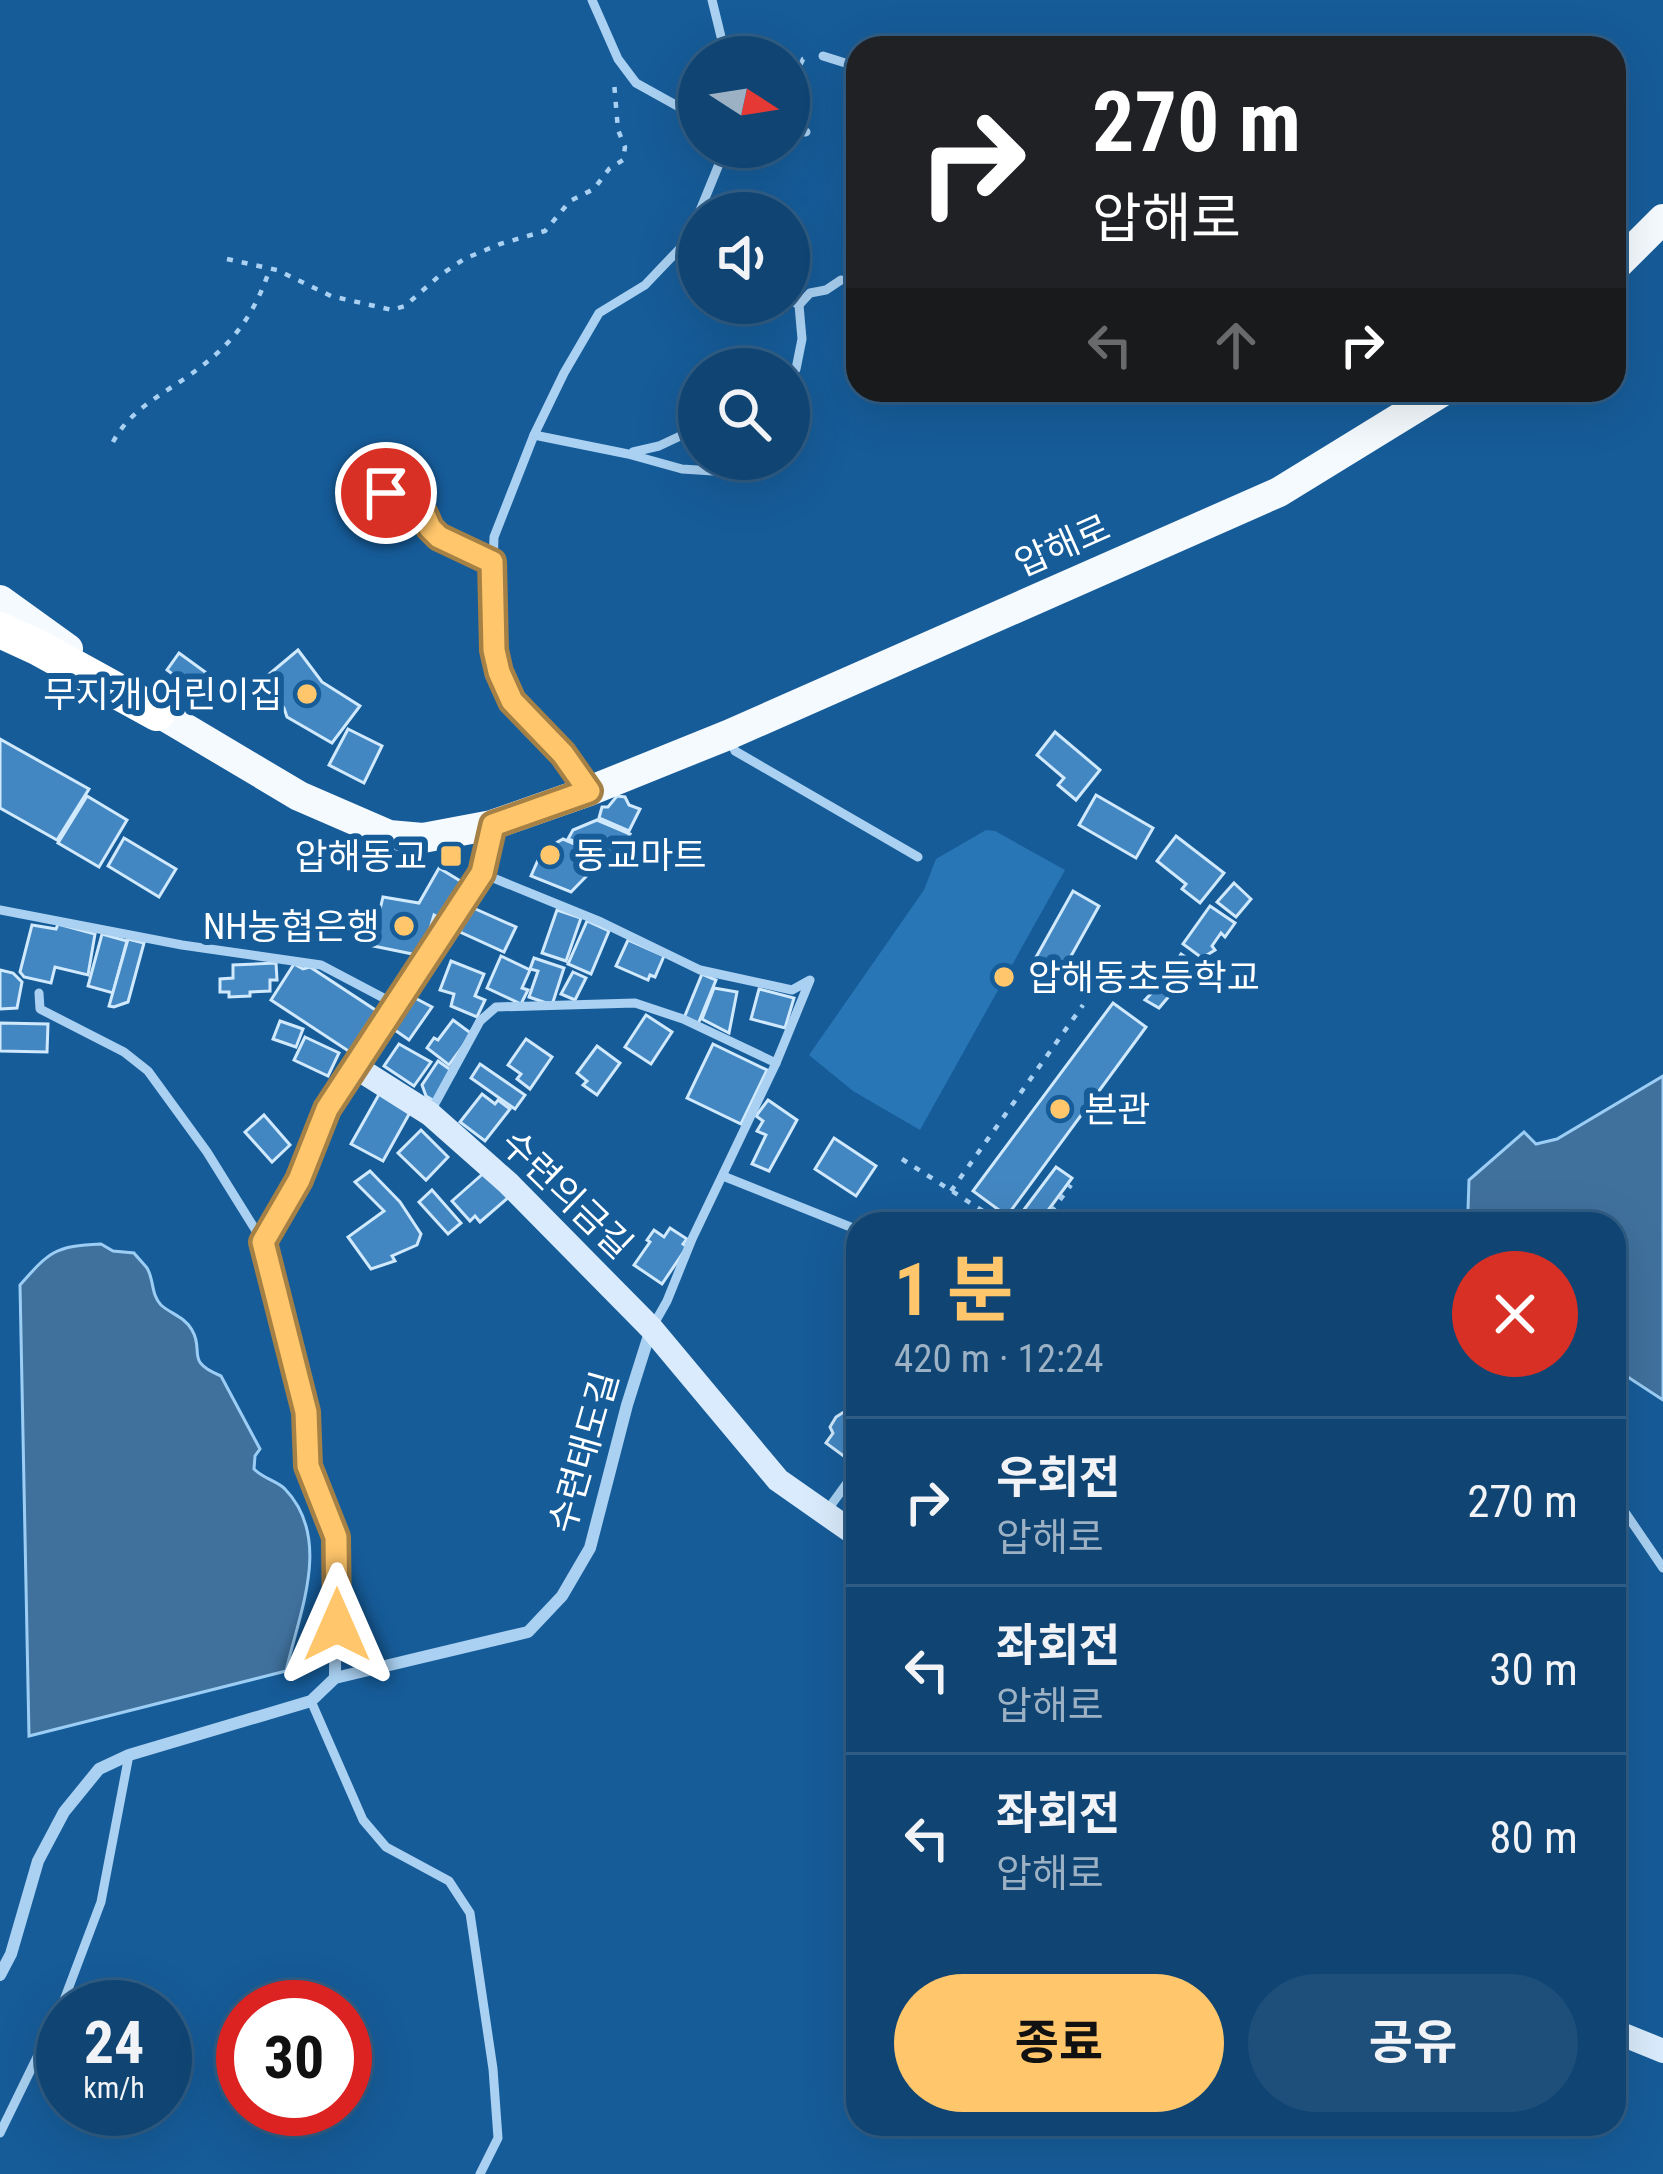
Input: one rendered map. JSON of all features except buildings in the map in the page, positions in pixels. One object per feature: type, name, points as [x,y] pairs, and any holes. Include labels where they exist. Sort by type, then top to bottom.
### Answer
[{"type":"highway","points":[[0,629],[157,713]]},
{"type":"main road","points":[[1626,256],[1663,220]]},
{"type":"main road","name":"압해로","points":[[0,600],[157,713],[298,796],[389,835],[423,838],[493,825],[728,735],[1279,492],[1412,402]]},
{"type":"street","points":[[0,1976],[38,1861],[64,1812],[99,1769],[129,1755],[311,1701],[335,1678],[336,1537],[308,1466],[306,1412],[263,1242],[299,1180],[327,1109],[482,873],[493,825]]},
{"type":"street","name":"수련의금길","points":[[354,1066],[430,1114],[508,1183],[651,1328],[778,1480],[846,1528]]},
{"type":"street","name":"수련태도길","points":[[335,1678],[528,1632],[562,1596],[590,1548],[651,1328]]},
{"type":"street","points":[[1626,2036],[1663,2051]]},
{"type":"lane","points":[[592,0],[618,59],[636,83],[678,106]]},
{"type":"lane","points":[[712,0],[721,36]]},
{"type":"lane","points":[[823,56],[846,63]]},
{"type":"lane","points":[[589,791],[563,754],[512,701],[499,672],[494,650],[494,537],[534,435],[598,313],[645,285],[678,250]]},
{"type":"lane","points":[[810,293],[841,280]]},
{"type":"lane","points":[[534,435],[678,469]]},
{"type":"lane","points":[[628,454],[678,437]]},
{"type":"lane","points":[[360,492],[386,493],[411,503],[439,537],[492,562]]},
{"type":"lane","points":[[728,735],[735,751],[918,857]]},
{"type":"lane","name":"수련의금길","points":[[482,873],[601,922],[700,970],[792,989],[810,980],[776,1064],[651,1328]]},
{"type":"lane","points":[[0,910],[182,945],[321,965],[395,1004]]},
{"type":"lane","points":[[39,993],[40,1009],[124,1052],[155,1079],[263,1242]]},
{"type":"lane","points":[[430,1114],[480,1021],[496,1007],[635,1003],[683,1019],[776,1064]]},
{"type":"lane","points":[[723,1176],[846,1225]]},
{"type":"lane","points":[[824,1514],[846,1484]]},
{"type":"lane","points":[[1626,1514],[1663,1568]]},
{"type":"lane","points":[[311,1701],[363,1820],[386,1847],[449,1881],[470,1913],[498,2138],[480,2174]]},
{"type":"lane","points":[[0,2133],[61,2008],[101,1902],[129,1755]]},
{"type":"path","points":[[810,58],[823,56]]},
{"type":"path","points":[[227,259],[270,268],[331,296],[392,310],[405,306],[464,260],[545,231],[570,201],[594,189],[623,160],[614,79],[618,59]]},
{"type":"path","points":[[112,442],[129,419],[235,337],[252,313],[270,268]]},
{"type":"path","points":[[951,1191],[1083,1005]]},
{"type":"path","points":[[902,1159],[984,1212]]},
{"type":"path","points":[[1051,1212],[1071,1186]]},
{"type":"shaded area","points":[[986,830],[1065,870],[920,1130],[853,1091],[809,1055],[924,890],[936,859]]},
{"type":"shaded area","points":[[1663,1076],[1663,1400],[1626,1376],[1626,1212],[1469,1212],[1469,1180],[1524,1132],[1536,1144],[1557,1139]]},
{"type":"shaded area","points":[[101,1244],[134,1253],[149,1272],[158,1301],[192,1330],[199,1361],[221,1376],[260,1449],[254,1469],[285,1489],[299,1509],[307,1530],[308,1577],[286,1671],[29,1736],[20,1285],[54,1252]]},
{"type":"place","name":"무지개 어린이집","points":[[307,694]]},
{"type":"place","name":"동교마트","points":[[550,855]]},
{"type":"place","name":"압해동교","points":[[451,856]]},
{"type":"place","name":"NH농협은행","points":[[404,926]]},
{"type":"place","name":"압해동초등학교","points":[[1004,977]]},
{"type":"place","name":"본관","points":[[1060,1109]]},
{"type":"route","points":[[337,1625],[336,1537],[308,1466],[306,1412],[263,1242],[299,1180],[327,1109],[482,873],[493,825],[589,791],[563,754],[512,701],[499,672],[492,562],[439,537],[418,508],[386,493]]}]
